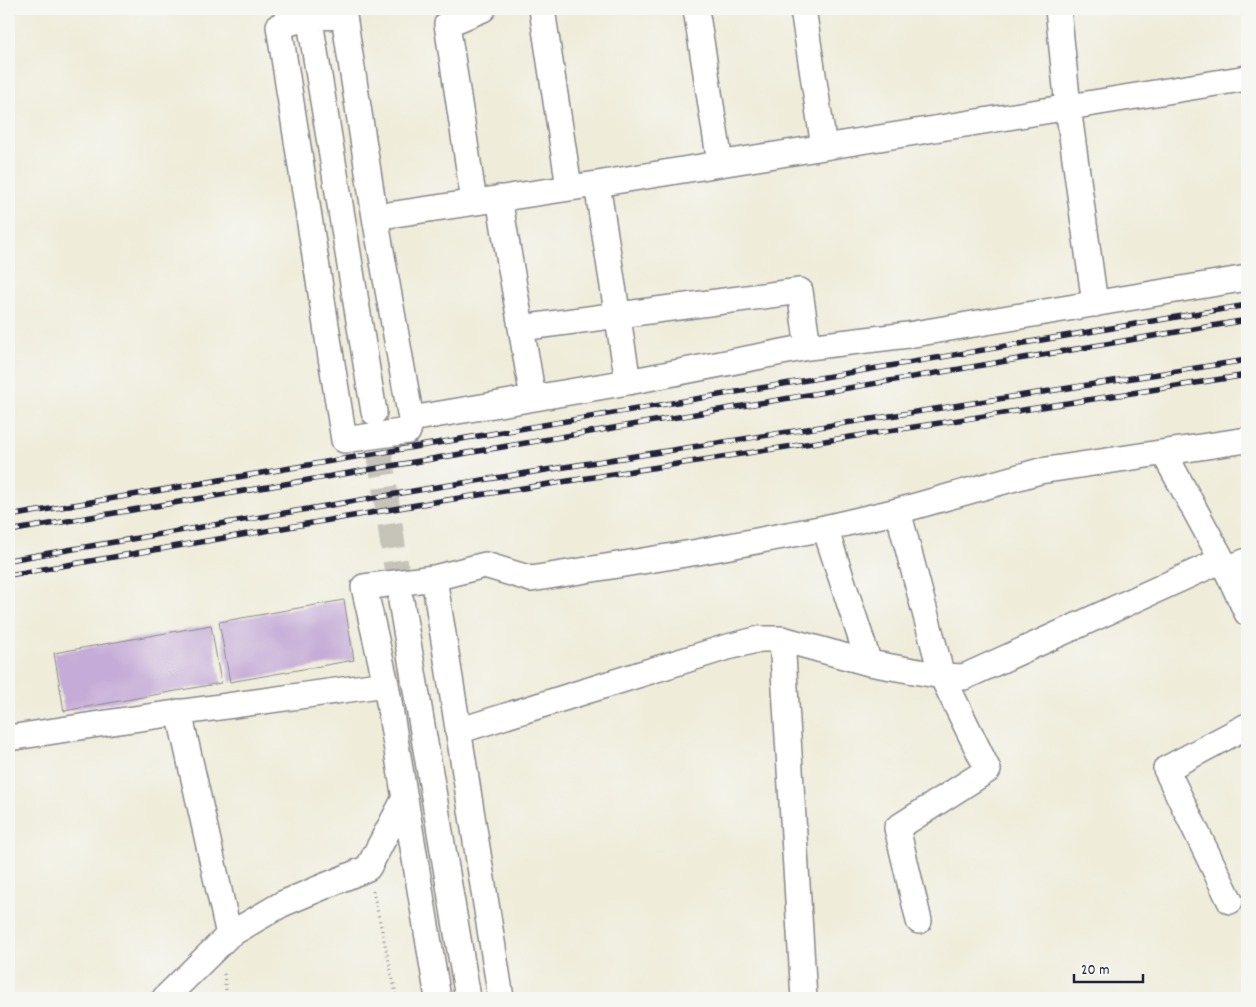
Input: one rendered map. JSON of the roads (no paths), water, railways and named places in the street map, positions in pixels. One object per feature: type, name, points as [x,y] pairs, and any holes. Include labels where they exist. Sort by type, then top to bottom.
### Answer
[{"type":"street","points":[[474,202],[447,24],[483,9]]},
{"type":"street","points":[[542,9],[569,187]]},
{"type":"street","points":[[696,9],[720,163]]},
{"type":"street","points":[[803,9],[824,147]]},
{"type":"street","points":[[1058,9],[1068,107],[1095,304]]},
{"type":"street","points":[[309,13],[374,412]]},
{"type":"street","points":[[309,13],[344,16],[375,218],[410,419],[408,431],[344,440],[279,26],[309,13]]},
{"type":"street","points":[[375,218],[597,184],[1247,78]]},
{"type":"street","points":[[597,184],[628,382]]},
{"type":"street","points":[[499,198],[533,398]]},
{"type":"street","points":[[410,419],[628,382],[808,347],[908,335],[1247,278]]},
{"type":"street","points":[[521,328],[800,291],[808,347]]},
{"type":"street","points":[[438,998],[386,684],[364,587],[434,578],[486,565],[531,579],[698,552],[825,528],[1040,471],[1247,440]]},
{"type":"street","points":[[1164,453],[1232,563],[1247,613]]},
{"type":"street","points":[[898,510],[942,676],[988,770],[898,828],[919,921]]},
{"type":"street","points":[[825,528],[869,663]]},
{"type":"street","points":[[458,731],[724,648],[760,639],[782,639],[869,663],[942,676],[964,677],[1232,563]]},
{"type":"street","points":[[434,578],[501,998]]},
{"type":"street","points":[[401,600],[468,998]]},
{"type":"street","points":[[782,639],[804,998]]},
{"type":"street","points":[[9,738],[179,712],[386,684]]},
{"type":"street","points":[[179,712],[229,935]]},
{"type":"street","points":[[1230,901],[1166,769],[1247,726]]},
{"type":"street","points":[[165,998],[229,935],[282,904],[368,868],[405,798]]},
{"type":"tunnel","points":[[374,414],[401,601]]},
{"type":"railway","points":[[9,516],[1247,305]]},
{"type":"railway","points":[[9,531],[1247,320]]},
{"type":"railway","points":[[9,560],[431,488],[1247,360]]},
{"type":"railway","points":[[9,575],[434,502],[1247,375]]}]
